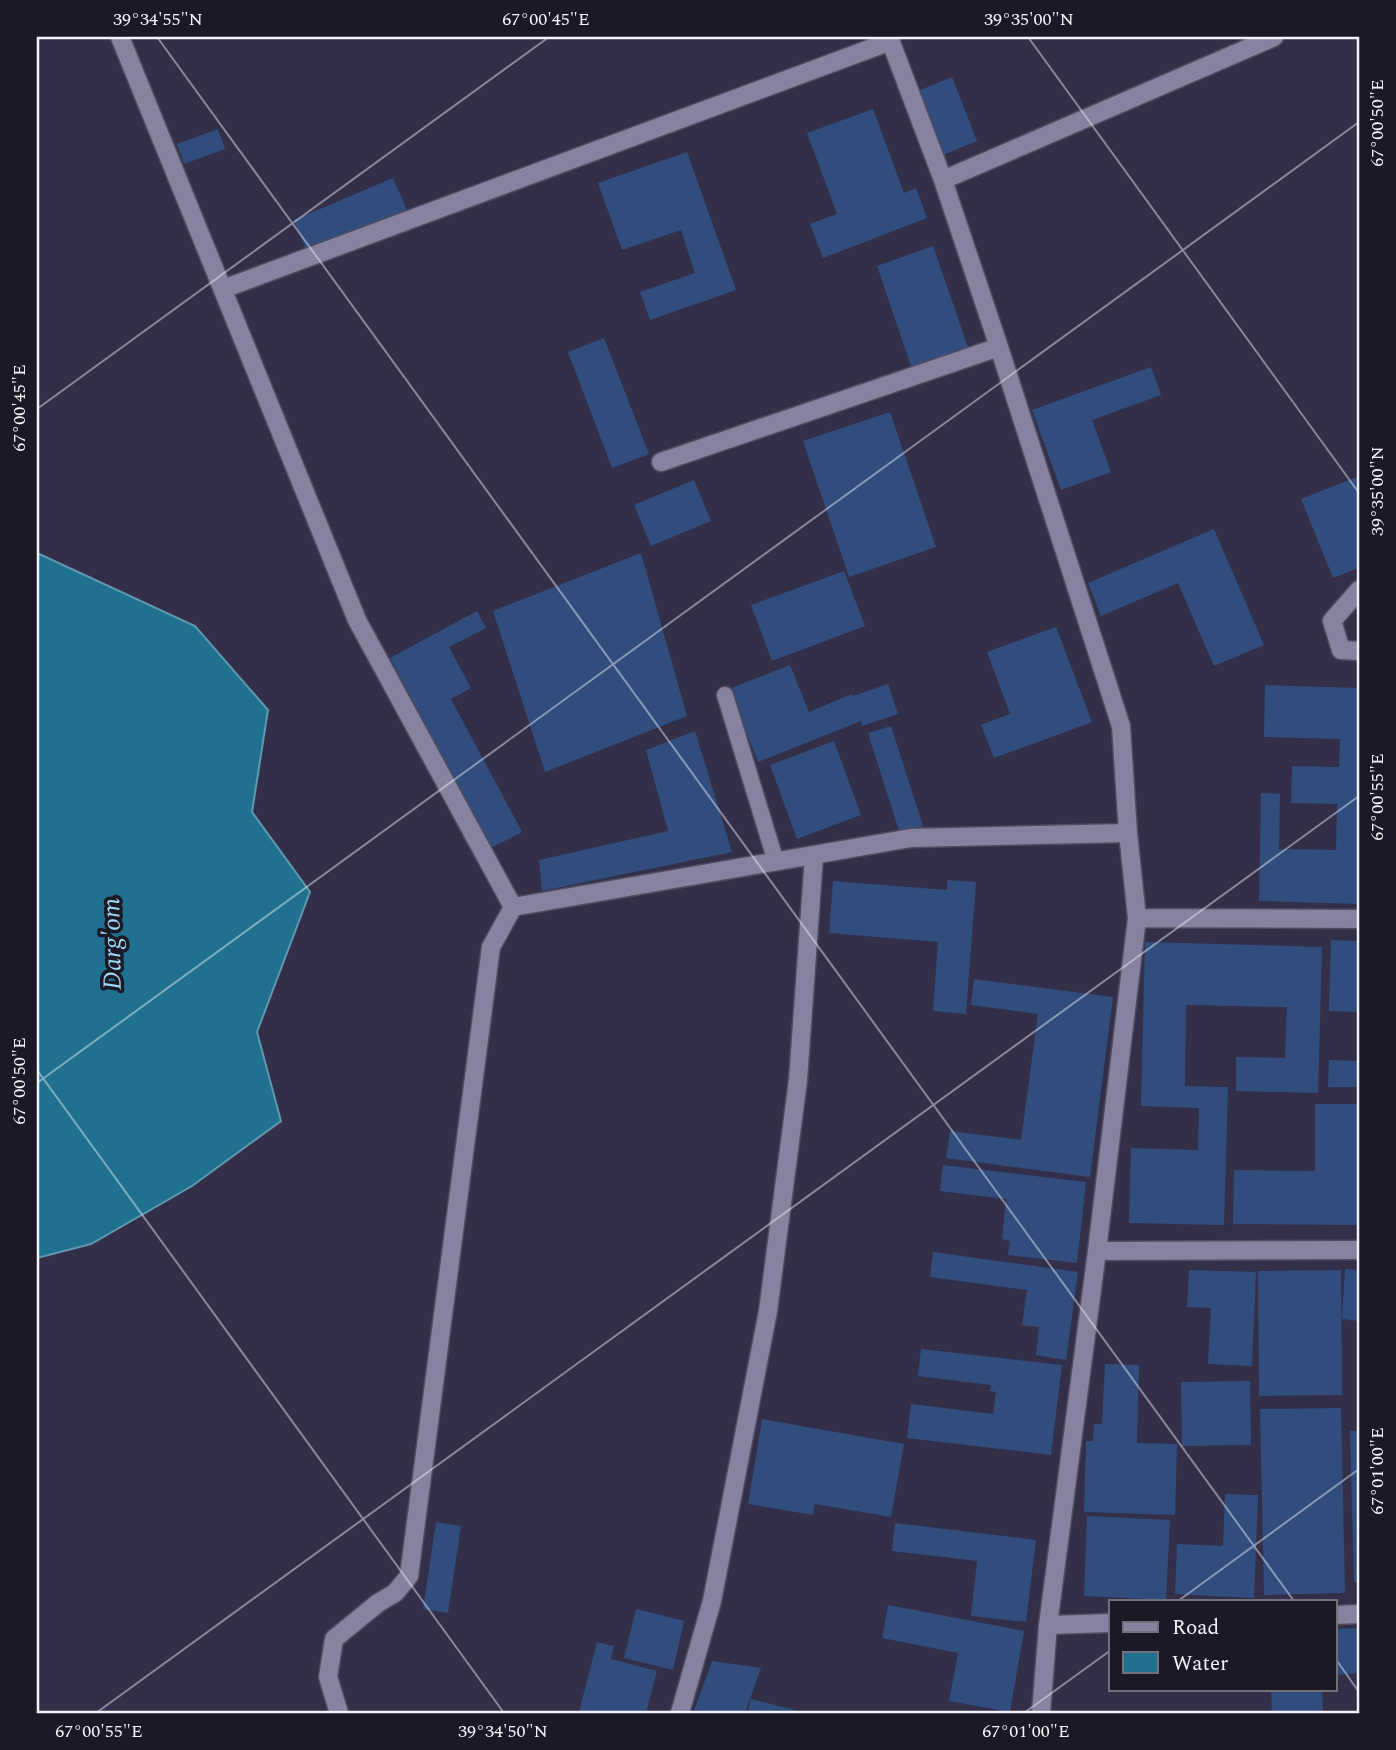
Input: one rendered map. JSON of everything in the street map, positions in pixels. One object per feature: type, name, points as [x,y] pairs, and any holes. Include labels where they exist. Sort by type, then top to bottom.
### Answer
[{"type":"street","points":[[120,37],[357,620],[513,907]]},
{"type":"street","points":[[943,180],[1274,37]]},
{"type":"street","points":[[223,289],[890,39],[943,180],[1121,726],[1136,918],[1097,1251],[1048,1625],[1041,1713]]},
{"type":"street","points":[[662,462],[999,348]]},
{"type":"street","points":[[1359,590],[1332,621],[1341,650],[1359,651]]},
{"type":"street","points":[[513,907],[911,838],[1128,833]]},
{"type":"street","points":[[680,1713],[712,1601],[768,1311],[798,1080],[814,856]]},
{"type":"street","points":[[339,1713],[328,1676],[334,1639],[378,1603],[395,1593],[409,1576],[491,947],[513,907]]},
{"type":"street","points":[[1136,918],[1359,919]]},
{"type":"street","points":[[1097,1251],[1359,1250]]},
{"type":"street","points":[[1336,1615],[1359,1614]]},
{"type":"street","points":[[1048,1625],[1109,1623]]},
{"type":"lane","points":[[725,695],[776,862]]},
{"type":"water","name":"Darg'om","points":[[37,553],[195,626],[268,710],[252,812],[310,892],[257,1032],[281,1121],[192,1186],[91,1244],[37,1258]]},
{"type":"building","points":[[952,77],[977,141],[943,155],[918,91]]},
{"type":"building","points":[[873,109],[904,193],[916,188],[927,218],[823,258],[810,224],[837,214],[807,133]]},
{"type":"building","points":[[218,129],[225,149],[184,164],[177,144]]},
{"type":"building","points":[[687,152],[736,290],[650,320],[640,292],[695,273],[681,230],[622,250],[598,183]]},
{"type":"building","points":[[393,178],[407,210],[307,252],[294,220]]},
{"type":"building","points":[[933,246],[969,350],[912,369],[877,266]]},
{"type":"building","points":[[604,338],[649,454],[612,468],[568,352]]},
{"type":"building","points":[[1151,367],[1161,395],[1092,420],[1111,472],[1061,490],[1032,410]]},
{"type":"building","points":[[890,412],[936,547],[849,577],[803,441]]},
{"type":"building","points":[[1359,476],[1359,568],[1333,578],[1301,499]]},
{"type":"building","points":[[694,480],[711,521],[651,546],[634,505]]},
{"type":"building","points":[[1214,529],[1264,645],[1214,666],[1178,583],[1101,616],[1088,583]]},
{"type":"building","points":[[641,553],[687,716],[545,772],[493,611]]},
{"type":"building","points":[[844,571],[865,626],[772,661],[751,605]]},
{"type":"building","points":[[477,611],[486,628],[449,647],[471,688],[451,699],[522,832],[491,848],[390,658]]},
{"type":"building","points":[[1056,627],[1092,722],[994,758],[981,725],[1010,714],[987,652]]},
{"type":"building","points":[[790,665],[809,712],[852,694],[853,696],[888,684],[898,714],[862,726],[861,721],[758,762],[729,689]]},
{"type":"building","points":[[1265,685],[1359,688],[1359,904],[1259,901],[1261,793],[1280,794],[1279,849],[1336,850],[1337,804],[1291,803],[1292,766],[1339,767],[1340,739],[1264,737]]},
{"type":"building","points":[[891,726],[923,826],[900,834],[868,733]]},
{"type":"building","points":[[695,731],[732,852],[542,891],[539,860],[668,831],[646,750]]},
{"type":"building","points":[[834,741],[861,815],[797,839],[770,765]]},
{"type":"building","points":[[947,880],[976,882],[966,1014],[933,1011],[938,942],[829,933],[833,881],[947,890]]},
{"type":"building","points":[[1331,940],[1359,941],[1359,1012],[1329,1011]]},
{"type":"building","points":[[1145,942],[1322,947],[1318,1093],[1236,1091],[1236,1057],[1285,1058],[1287,1007],[1186,1005],[1185,1086],[1228,1087],[1224,1225],[1129,1223],[1131,1148],[1198,1150],[1199,1108],[1141,1106]]},
{"type":"building","points":[[974,979],[1113,997],[1090,1177],[946,1158],[950,1131],[1021,1140],[1038,1014],[971,1005]]},
{"type":"building","points":[[1329,1060],[1359,1061],[1359,1087],[1328,1087]]},
{"type":"building","points":[[1315,1104],[1359,1104],[1359,1225],[1233,1224],[1234,1170],[1315,1171]]},
{"type":"building","points":[[943,1165],[1086,1182],[1077,1263],[1008,1255],[1010,1241],[1002,1239],[1006,1199],[940,1191]]},
{"type":"building","points":[[933,1252],[1078,1272],[1066,1360],[1036,1355],[1039,1327],[1022,1325],[1027,1290],[930,1277]]},
{"type":"building","points":[[1345,1269],[1359,1270],[1359,1321],[1342,1319]]},
{"type":"building","points":[[1189,1270],[1256,1272],[1252,1366],[1208,1364],[1211,1308],[1187,1307]]},
{"type":"building","points":[[1341,1270],[1342,1395],[1259,1396],[1258,1271]]},
{"type":"building","points":[[921,1349],[1062,1365],[1051,1455],[907,1438],[911,1404],[993,1414],[996,1392],[990,1391],[991,1385],[918,1376]]},
{"type":"building","points":[[1105,1364],[1139,1365],[1137,1443],[1177,1444],[1175,1515],[1084,1512],[1086,1441],[1093,1441],[1094,1424],[1102,1424]]},
{"type":"building","points":[[1250,1381],[1251,1445],[1182,1446],[1181,1382]]},
{"type":"building","points":[[1341,1408],[1345,1593],[1264,1595],[1260,1409]]},
{"type":"building","points":[[762,1419],[904,1444],[891,1517],[815,1504],[813,1515],[748,1504]]},
{"type":"building","points":[[1350,1431],[1359,1431],[1359,1582],[1354,1582]]},
{"type":"building","points":[[1225,1494],[1258,1495],[1254,1598],[1175,1594],[1177,1544],[1223,1546]]},
{"type":"building","points":[[1087,1516],[1170,1520],[1166,1600],[1084,1596]]},
{"type":"building","points":[[436,1522],[461,1526],[448,1613],[423,1609]]},
{"type":"building","points":[[895,1523],[1036,1540],[1026,1622],[971,1616],[977,1561],[892,1551]]},
{"type":"building","points":[[888,1605],[1024,1631],[1010,1712],[949,1701],[958,1653],[882,1638]]},
{"type":"building","points":[[636,1609],[684,1621],[673,1670],[624,1658]]},
{"type":"building","points":[[1359,1628],[1359,1673],[1336,1675],[1336,1629]]},
{"type":"building","points":[[597,1642],[614,1646],[611,1659],[657,1671],[646,1713],[579,1712]]},
{"type":"building","points":[[712,1661],[761,1668],[745,1713],[693,1713]]},
{"type":"building","points":[[1271,1690],[1322,1690],[1323,1713],[1272,1713]]},
{"type":"building","points":[[751,1699],[802,1712],[802,1713],[747,1713]]}]
